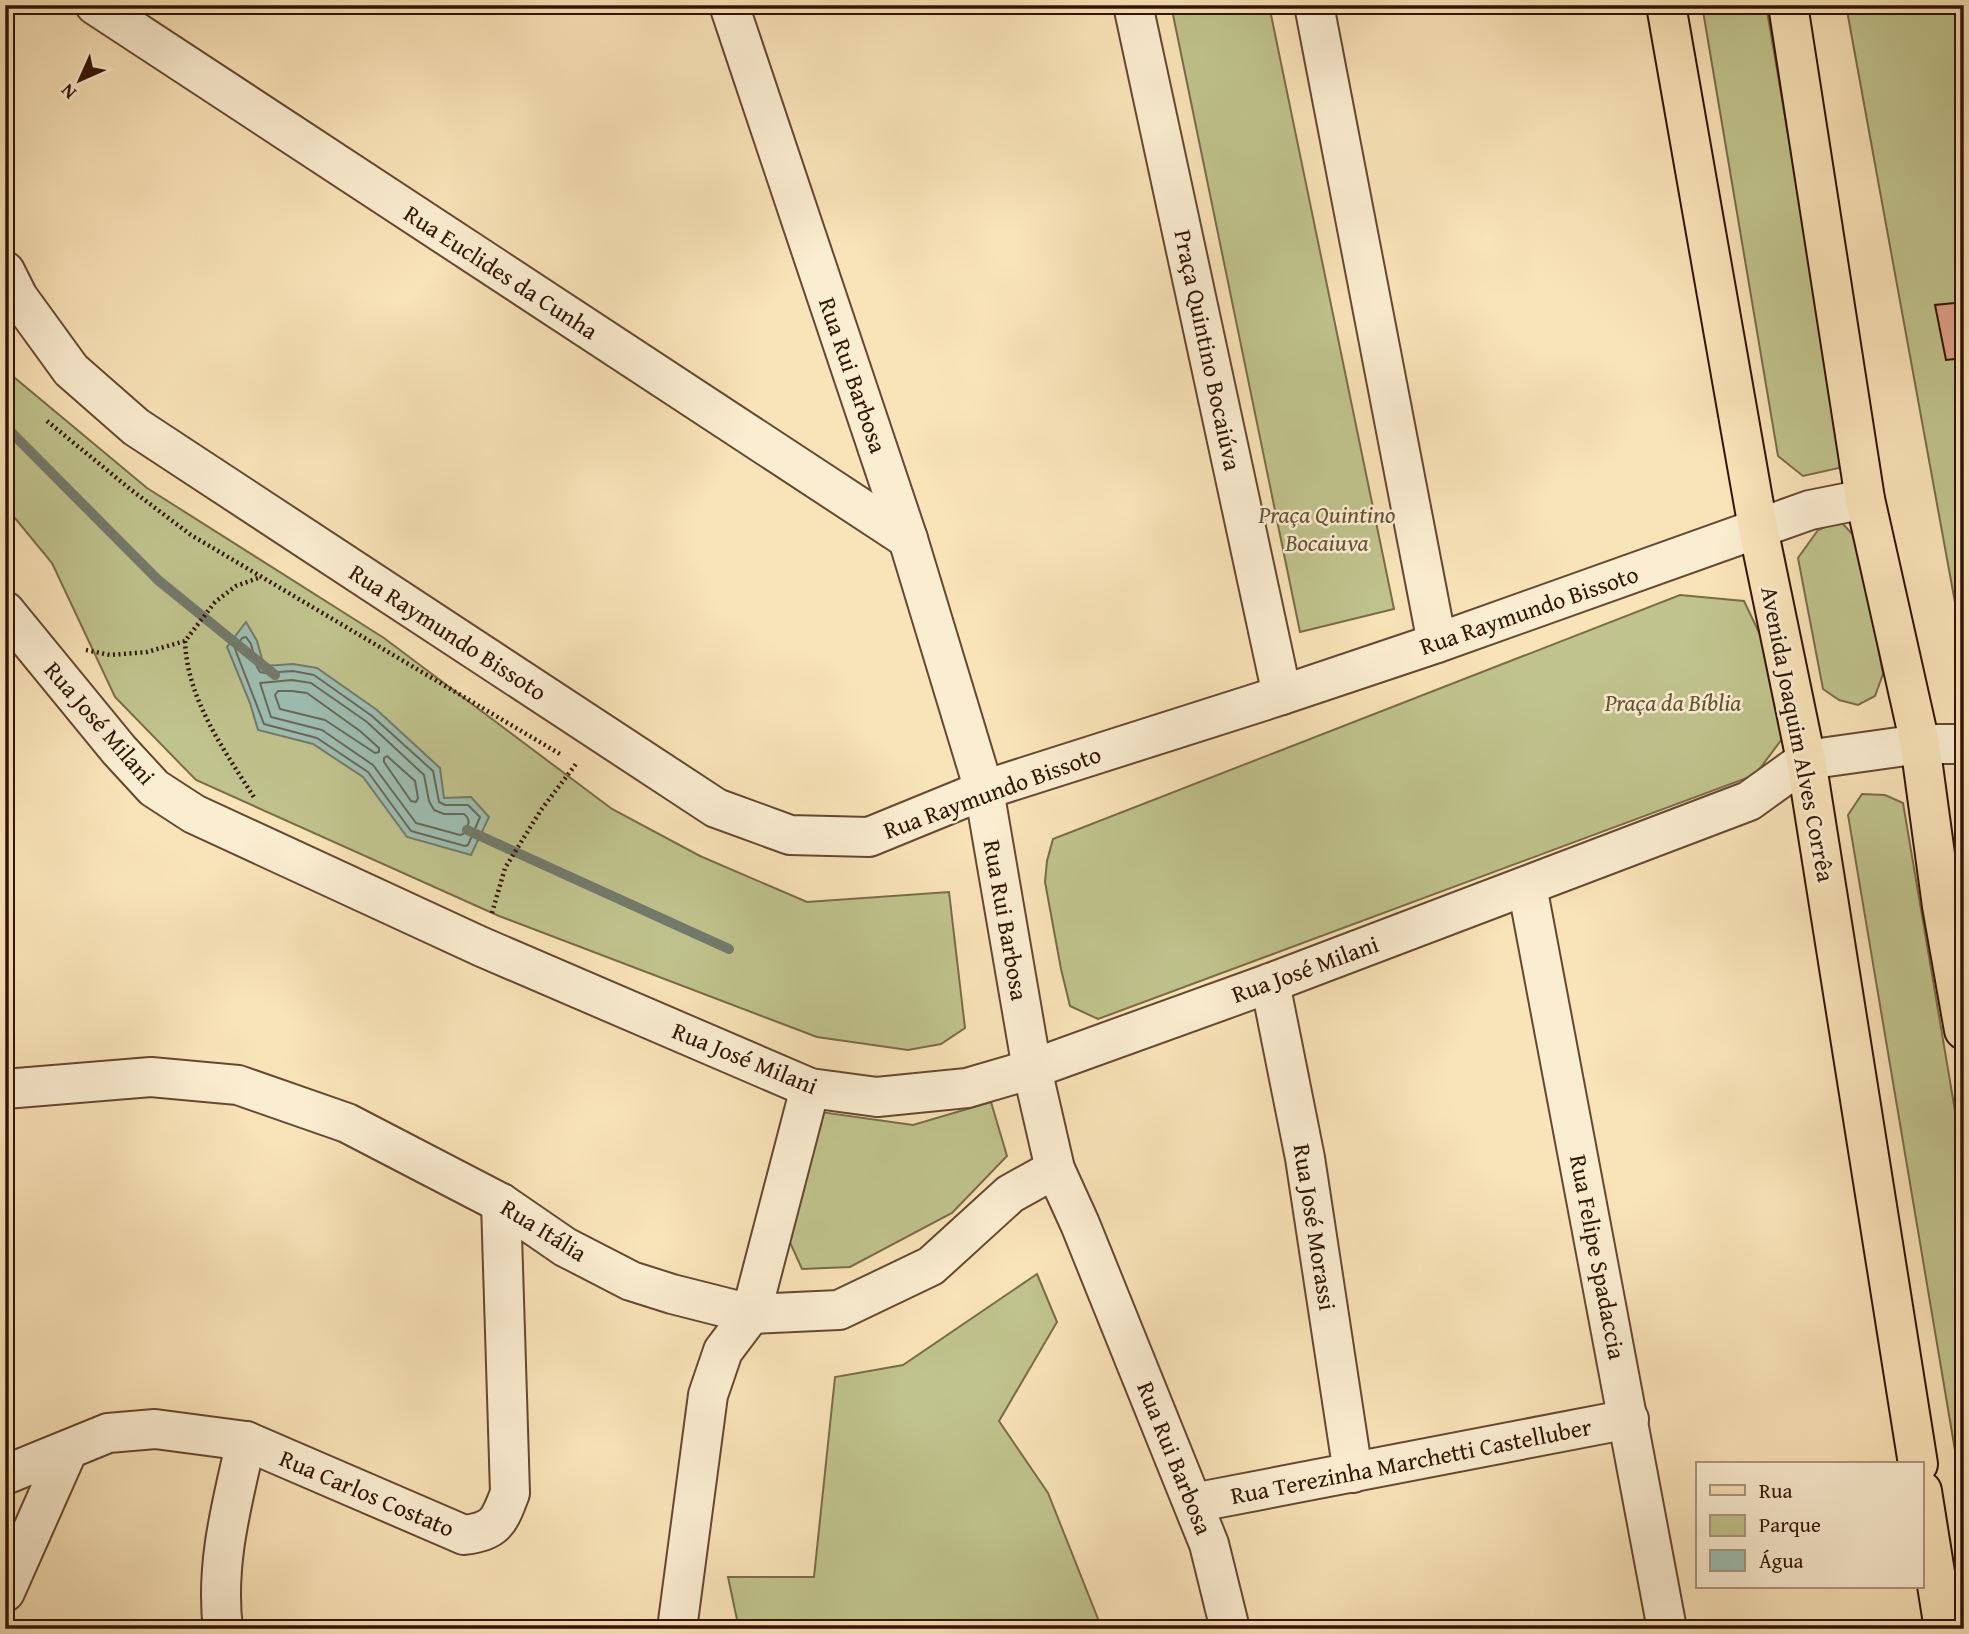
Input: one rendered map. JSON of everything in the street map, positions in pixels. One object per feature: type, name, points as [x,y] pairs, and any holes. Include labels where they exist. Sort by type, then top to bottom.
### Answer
[{"type":"main road","name":"Avenida Joaquim Alves Corrêa","points":[[1666,5],[1758,528],[1807,760],[1918,1462]]},
{"type":"main road","points":[[1788,5],[1865,499],[1920,744],[1942,906],[1964,1030]]},
{"type":"main road","points":[[1924,1504],[1944,1629]]},
{"type":"street","name":"Rua Euclides da Cunha","points":[[94,5],[908,539]]},
{"type":"street","name":"Rua Rui Barbosa","points":[[729,5],[908,539],[984,790],[1032,1069],[1055,1169],[1080,1224],[1209,1544],[1230,1629]]},
{"type":"street","name":"Praça Quintino Bocaiúva","points":[[1133,5],[1282,695]]},
{"type":"street","points":[[1314,5],[1437,642]]},
{"type":"street","name":"Rua Raymundo Bissoto","points":[[5,271],[18,297],[71,370],[136,427],[716,808],[790,835],[869,837],[984,790],[1282,695],[1810,510],[1865,499]]},
{"type":"street","name":"Rua José Milani","points":[[5,611],[119,750],[154,788],[194,814],[482,947],[810,1088],[877,1097],[967,1088],[1032,1069],[1270,983],[1749,801],[1807,760]]},
{"type":"street","points":[[1807,760],[1920,744],[1964,744]]},
{"type":"street","name":"Rua Felipe Spadaccia","points":[[1527,886],[1667,1629]]},
{"type":"street","name":"Rua José Morassi","points":[[1270,983],[1305,1158],[1353,1473]]},
{"type":"street","name":"Rua Itália","points":[[5,1089],[151,1077],[238,1085],[346,1123],[501,1203],[565,1247],[631,1281],[751,1314],[839,1310],[931,1266],[1010,1194],[1055,1169]]},
{"type":"street","points":[[677,1629],[708,1395],[723,1351],[751,1314],[810,1088]]},
{"type":"street","name":"Rua Carlos Costato","points":[[5,1475],[108,1433],[155,1429],[246,1441],[464,1535],[484,1533],[501,1516],[510,1493],[501,1203]]},
{"type":"street","name":"Rua Terezinha Marchetti Castelluber","points":[[1193,1503],[1629,1419]]},
{"type":"street","points":[[223,1629],[220,1604],[223,1545],[246,1441]]},
{"type":"street","points":[[5,1592],[68,1450]]},
{"type":"path","points":[[47,421],[191,535],[564,757]]},
{"type":"path","points":[[85,650],[110,655],[147,652],[185,641],[215,602],[236,586],[261,577]]},
{"type":"path","points":[[185,641],[186,661],[194,693],[224,750],[258,805]]},
{"type":"path","points":[[505,868],[541,810],[576,764]]},
{"type":"green space","name":"Praça Quintino Bocaiuva","points":[[1171,5],[1269,5],[1394,609],[1300,632]]},
{"type":"green space","points":[[1702,5],[1766,5],[1841,446],[1839,468],[1803,476],[1778,456]]},
{"type":"green space","points":[[1846,5],[1964,5],[1964,652]]},
{"type":"green space","points":[[5,366],[9,373],[147,488],[384,638],[612,809],[700,856],[807,902],[949,892],[965,1028],[941,1044],[908,1050],[817,1037],[499,916],[196,780],[115,697],[52,563],[5,509]]},
{"type":"green space","points":[[1840,521],[1858,540],[1883,674],[1875,696],[1858,705],[1839,700],[1823,689],[1798,558],[1818,530]]},
{"type":"green space","name":"Praça da Bíblia","points":[[1680,595],[1744,601],[1766,647],[1785,735],[1755,775],[1098,1019],[1070,1006],[1045,882],[1053,839]]},
{"type":"green space","points":[[1862,794],[1885,795],[1903,803],[1964,1164],[1964,1504],[1848,815]]},
{"type":"green space","points":[[991,1102],[1007,1156],[952,1213],[850,1267],[802,1269],[787,1236],[821,1112],[913,1125]]},
{"type":"green space","points":[[1037,1274],[1057,1322],[999,1421],[1048,1493],[1102,1629],[739,1629],[728,1577],[814,1577],[835,1377],[903,1365]]},
{"type":"water","points":[[246,622],[257,641],[264,666],[293,664],[317,668],[377,710],[440,768],[444,798],[471,797],[489,817],[471,855],[407,837],[363,777],[313,744],[258,730],[227,647]]},
{"type":"building","points":[[1964,302],[1964,358],[1946,360],[1935,305]]},
{"type":"waterway","points":[[5,426],[158,580],[275,675]]},
{"type":"waterway","points":[[467,830],[729,949]]}]
